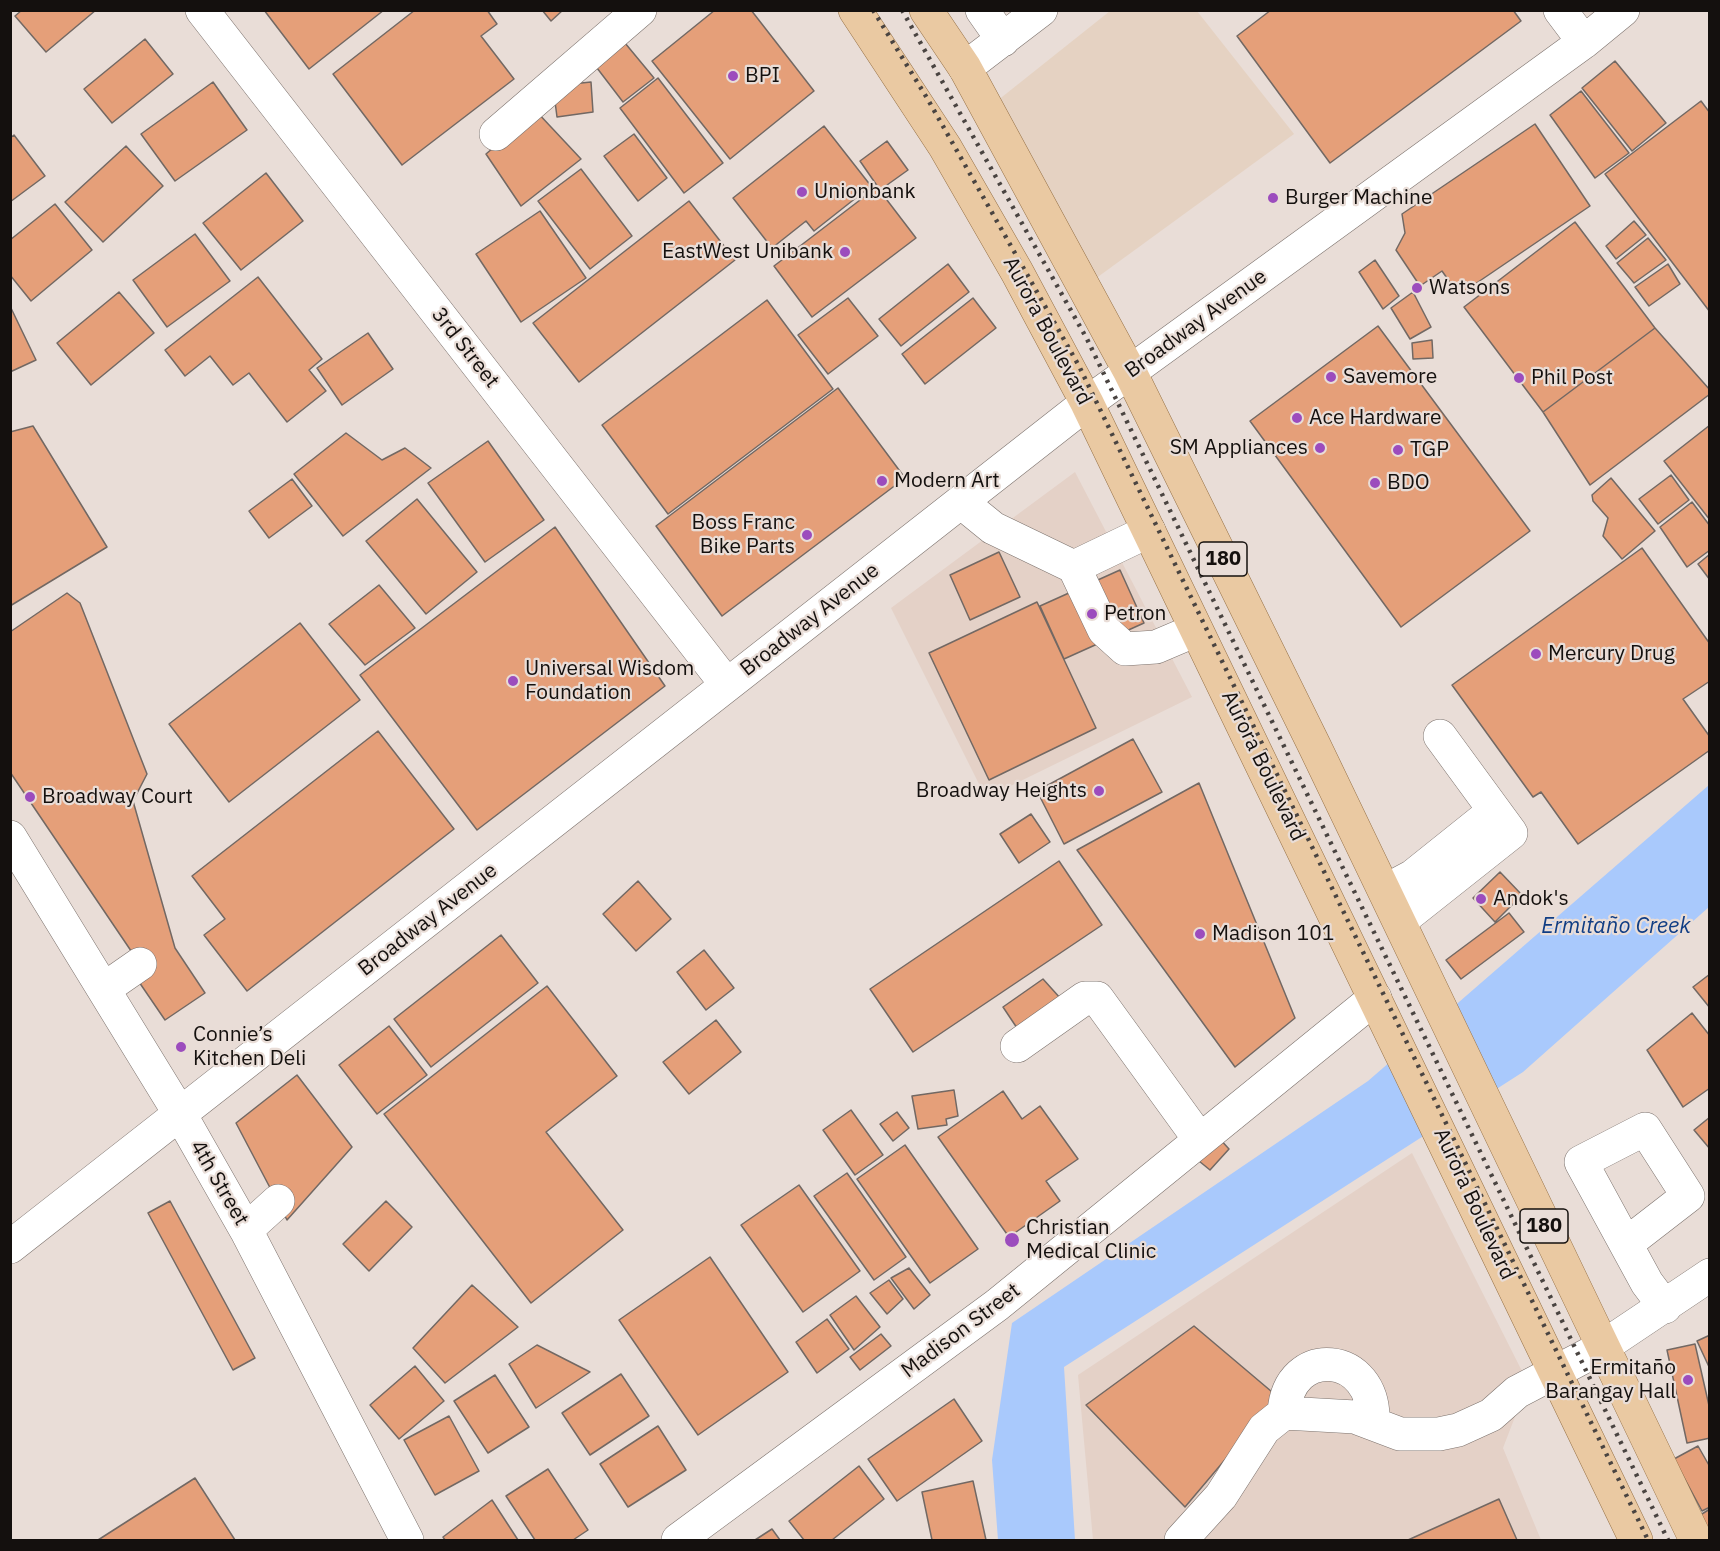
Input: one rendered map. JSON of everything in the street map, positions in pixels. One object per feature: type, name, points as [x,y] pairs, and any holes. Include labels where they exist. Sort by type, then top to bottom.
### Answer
[{"type":"main road","name":"Aurora Boulevard","points":[[855,10],[945,147],[1017,272],[1087,403],[1636,1540]]},
{"type":"main road","name":"180","points":[[926,10],[965,69],[1130,372],[1400,921],[1601,1348],[1696,1540]]},
{"type":"street","name":"3rd Street","points":[[202,10],[727,685]]},
{"type":"street","points":[[496,134],[640,10]]},
{"type":"street","points":[[981,10],[1003,40]]},
{"type":"street","points":[[965,69],[1041,10]]},
{"type":"street","points":[[1560,10],[1584,42]]},
{"type":"street","name":"Broadway Avenue","points":[[10,1247],[1087,403],[1584,42],[1623,10]]},
{"type":"street","points":[[961,502],[993,528],[1074,567],[1104,630],[1125,649],[1156,647],[1197,630]]},
{"type":"street","points":[[1074,567],[1149,531]]},
{"type":"street","points":[[1400,921],[1510,836],[1508,829],[1493,812],[1440,736]]},
{"type":"street","points":[[1385,891],[1413,876],[1493,812]]},
{"type":"street","name":"4th Street","points":[[10,837],[180,1114],[246,1230],[407,1540]]},
{"type":"street","points":[[104,989],[140,963]]},
{"type":"street","points":[[1017,1046],[1085,998],[1097,998],[1200,1140]]},
{"type":"street","name":"Madison Street","points":[[678,1540],[997,1305],[1375,998]]},
{"type":"street","points":[[246,1230],[278,1201]]},
{"type":"street","points":[[1626,1244],[1647,1283],[1665,1307]]},
{"type":"street","points":[[1284,1413],[1355,1417],[1400,1434],[1439,1434],[1458,1430],[1491,1415],[1517,1392],[1601,1348],[1710,1275]]},
{"type":"street","points":[[1181,1540],[1199,1524],[1221,1496],[1264,1430],[1284,1413],[1289,1386],[1298,1375],[1324,1364],[1339,1365],[1352,1371],[1370,1392],[1374,1406],[1373,1422]]},
{"type":"shaded area","points":[[1110,11],[1197,11],[1294,134],[1095,279],[997,101]]},
{"type":"shaded area","points":[[1075,472],[1192,697],[986,798],[891,608]]},
{"type":"shaded area","points":[[1412,1153],[1528,1383],[1503,1448],[1541,1540],[1093,1540],[1078,1375]]},
{"type":"water","name":"Ermitaño Creek","points":[[1709,785],[1709,907],[1523,1072],[1064,1367],[1075,1540],[998,1540],[992,1460],[1012,1323],[1368,1081]]},
{"type":"pier","points":[[1444,1011],[1489,1098],[1431,1135],[1391,1057]]},
{"type":"building","points":[[22,10],[96,10],[46,52],[15,16]]},
{"type":"building","points":[[264,10],[384,10],[309,69]]},
{"type":"building","points":[[415,10],[487,10],[497,24],[481,36],[514,79],[402,165],[333,74]]},
{"type":"building","points":[[542,10],[563,10],[551,21]]},
{"type":"building","name":"BPI","points":[[715,10],[751,10],[814,91],[730,159],[652,61]]},
{"type":"building","points":[[1271,10],[1513,10],[1521,21],[1330,163],[1237,36]]},
{"type":"building","points":[[145,39],[173,74],[112,123],[84,89]]},
{"type":"building","points":[[625,43],[654,78],[623,102],[597,68]]},
{"type":"building","points":[[1615,61],[1666,123],[1632,151],[1582,88]]},
{"type":"building","points":[[658,78],[723,163],[684,193],[620,108]]},
{"type":"building","points":[[213,82],[247,130],[175,181],[141,134]]},
{"type":"building","points":[[591,82],[593,112],[557,117],[553,86]]},
{"type":"building","points":[[1581,91],[1629,153],[1595,178],[1550,115]]},
{"type":"building","points":[[1701,101],[1710,113],[1710,312],[1605,174]]},
{"type":"building","points":[[536,111],[581,159],[521,206],[486,154]]},
{"type":"building","points":[[1535,124],[1590,206],[1459,295],[1442,271],[1420,286],[1396,250],[1405,233],[1402,214]]},
{"type":"building","name":"Unionbank","points":[[824,126],[871,186],[814,231],[806,221],[772,248],[733,198]]},
{"type":"building","points":[[634,134],[667,178],[638,201],[604,156]]},
{"type":"building","points":[[14,135],[45,176],[10,202],[10,138]]},
{"type":"building","points":[[887,141],[908,170],[880,190],[860,161]]},
{"type":"building","points":[[126,146],[163,186],[103,242],[65,202]]},
{"type":"building","points":[[581,169],[632,236],[590,269],[538,201]]},
{"type":"building","points":[[266,173],[303,221],[241,270],[203,223]]},
{"type":"building","name":"EastWest Unibank","points":[[877,187],[916,238],[812,317],[774,266]]},
{"type":"building","points":[[689,201],[735,260],[579,382],[533,323]]},
{"type":"building","points":[[55,204],[92,250],[31,301],[10,275],[10,240]]},
{"type":"building","points":[[540,211],[586,278],[521,322],[476,254]]},
{"type":"building","points":[[1634,221],[1646,235],[1616,259],[1606,246]]},
{"type":"building","points":[[1575,222],[1655,328],[1543,412],[1464,307]]},
{"type":"building","points":[[195,234],[230,281],[167,327],[133,280]]},
{"type":"building","points":[[1648,238],[1666,260],[1634,283],[1617,263]]},
{"type":"building","points":[[1375,260],[1399,296],[1383,309],[1359,272]]},
{"type":"building","points":[[948,264],[969,292],[901,346],[879,319]]},
{"type":"building","points":[[1668,264],[1680,284],[1649,306],[1635,287]]},
{"type":"building","points":[[258,277],[322,359],[309,370],[326,391],[287,422],[249,373],[233,385],[210,356],[185,376],[165,350]]},
{"type":"building","points":[[119,292],[154,333],[91,385],[57,343]]},
{"type":"building","points":[[1413,292],[1431,327],[1410,339],[1391,308]]},
{"type":"building","points":[[848,298],[878,336],[828,374],[798,335]]},
{"type":"building","points":[[973,298],[996,328],[925,384],[902,354]]},
{"type":"building","points":[[767,300],[833,389],[668,514],[602,425]]},
{"type":"building","points":[[10,306],[36,360],[10,372]]},
{"type":"building","points":[[1378,326],[1530,531],[1401,627],[1250,421]]},
{"type":"building","points":[[1655,328],[1710,390],[1710,394],[1590,485],[1543,412]]},
{"type":"building","points":[[368,333],[393,369],[342,405],[317,368]]},
{"type":"building","points":[[1432,340],[1433,358],[1413,359],[1412,343]]},
{"type":"building","points":[[838,388],[905,478],[722,616],[656,526]]},
{"type":"building","points":[[1710,425],[1710,520],[1664,461]]},
{"type":"building","points":[[33,426],[107,547],[10,606],[10,432]]},
{"type":"building","points":[[346,433],[382,460],[405,448],[431,468],[343,536],[294,474]]},
{"type":"building","points":[[488,441],[544,520],[485,562],[428,483]]},
{"type":"building","points":[[1671,475],[1689,500],[1658,524],[1639,499]]},
{"type":"building","points":[[1611,478],[1655,531],[1622,559],[1603,536],[1608,518],[1593,501],[1592,495]]},
{"type":"building","points":[[292,479],[312,506],[269,538],[249,511]]},
{"type":"building","points":[[417,499],[477,572],[426,614],[366,541]]},
{"type":"building","points":[[1692,502],[1710,526],[1710,550],[1687,567],[1660,527]]},
{"type":"building","name":"Universal Wisdom Foundation","points":[[555,527],[665,686],[477,830],[360,675]]},
{"type":"building","points":[[1642,548],[1710,644],[1710,681],[1683,699],[1710,737],[1710,750],[1578,844],[1541,792],[1533,797],[1452,685]]},
{"type":"building","points":[[999,552],[1020,597],[970,620],[950,575]]},
{"type":"building","points":[[1710,554],[1710,580],[1698,564]]},
{"type":"building","name":"Petron","points":[[1120,570],[1144,623],[1064,659],[1040,606]]},
{"type":"building","points":[[379,585],[415,628],[365,665],[329,624]]},
{"type":"building","points":[[67,593],[80,603],[147,774],[133,801],[175,948],[205,993],[165,1020],[137,979],[146,973],[10,772],[10,632]]},
{"type":"building","points":[[1037,602],[1096,728],[989,780],[929,653]]},
{"type":"building","points":[[300,623],[360,700],[229,802],[169,724]]},
{"type":"building","points":[[378,731],[454,829],[247,991],[204,935],[225,919],[192,876]]},
{"type":"building","name":"Broadway Heights","points":[[1133,739],[1162,792],[1064,844],[1037,791]]},
{"type":"building","name":"Madison 101","points":[[1199,783],[1295,1018],[1235,1067],[1077,850]]},
{"type":"building","points":[[1031,814],[1050,842],[1019,863],[1000,834]]},
{"type":"building","points":[[1059,861],[1102,925],[913,1052],[870,989]]},
{"type":"building","points":[[1500,872],[1522,895],[1495,922],[1473,898]]},
{"type":"building","points":[[638,881],[671,919],[636,951],[603,914]]},
{"type":"building","points":[[1509,913],[1524,932],[1461,979],[1446,960]]},
{"type":"building","points":[[501,935],[538,983],[431,1067],[394,1019]]},
{"type":"building","points":[[704,950],[734,988],[706,1010],[677,972]]},
{"type":"building","points":[[1710,974],[1710,1008],[1693,987]]},
{"type":"building","points":[[1043,979],[1061,999],[1017,1028],[1003,1007]]},
{"type":"building","points":[[547,986],[617,1076],[546,1132],[623,1230],[531,1303],[384,1114]]},
{"type":"building","points":[[1692,1013],[1710,1036],[1710,1088],[1683,1107],[1647,1050]]},
{"type":"building","points":[[716,1020],[741,1052],[689,1094],[663,1062]]},
{"type":"building","points":[[389,1026],[427,1075],[377,1114],[339,1065]]},
{"type":"building","points":[[297,1075],[352,1147],[287,1220],[236,1123]]},
{"type":"building","points":[[954,1090],[958,1116],[946,1119],[947,1125],[918,1129],[912,1096]]},
{"type":"building","points":[[1003,1091],[1022,1119],[1040,1106],[1078,1159],[1046,1181],[1060,1201],[1009,1237],[938,1137]]},
{"type":"building","points":[[851,1110],[883,1155],[855,1175],[823,1130]]},
{"type":"building","points":[[897,1112],[909,1128],[893,1141],[880,1124]]},
{"type":"building","points":[[1710,1117],[1710,1149],[1694,1130]]},
{"type":"building","points":[[1219,1138],[1229,1149],[1210,1170],[1199,1161]]},
{"type":"building","points":[[905,1145],[978,1249],[930,1283],[857,1179]]},
{"type":"building","points":[[847,1173],[906,1257],[874,1280],[814,1196]]},
{"type":"building","points":[[799,1185],[860,1271],[803,1312],[741,1225]]},
{"type":"building","points":[[170,1201],[255,1358],[233,1370],[148,1213]]},
{"type":"building","points":[[386,1201],[412,1227],[369,1271],[343,1244]]},
{"type":"building","points":[[710,1257],[788,1372],[698,1435],[619,1320]]},
{"type":"building","points":[[909,1268],[930,1295],[914,1309],[891,1278]]},
{"type":"building","points":[[889,1280],[903,1299],[887,1314],[870,1293]]},
{"type":"building","points":[[472,1285],[518,1327],[445,1383],[413,1348]]},
{"type":"building","points":[[856,1296],[880,1327],[854,1350],[830,1315]]},
{"type":"building","points":[[827,1319],[849,1349],[817,1373],[796,1342]]},
{"type":"building","points":[[1194,1326],[1278,1397],[1185,1507],[1086,1405]]},
{"type":"building","points":[[881,1334],[891,1346],[860,1370],[850,1357]]},
{"type":"building","points":[[1710,1335],[1710,1369],[1697,1341]]},
{"type":"building","name":"Ermitaño Barangay Hall","points":[[1695,1344],[1710,1410],[1710,1438],[1687,1443],[1667,1350]]},
{"type":"building","points":[[537,1345],[590,1372],[536,1408],[509,1364]]},
{"type":"building","points":[[415,1366],[444,1401],[399,1439],[370,1405]]},
{"type":"building","points":[[621,1374],[649,1416],[590,1455],[562,1413]]},
{"type":"building","points":[[495,1375],[529,1427],[488,1453],[454,1401]]},
{"type":"building","points":[[954,1399],[982,1441],[897,1501],[868,1459]]},
{"type":"building","points":[[449,1416],[479,1471],[435,1495],[404,1440]]},
{"type":"building","points":[[658,1426],[686,1470],[628,1507],[600,1464]]},
{"type":"building","points":[[1698,1446],[1710,1467],[1710,1507],[1702,1511],[1674,1459]]},
{"type":"building","points":[[859,1466],[884,1499],[832,1540],[804,1540],[789,1521]]},
{"type":"building","points":[[548,1469],[588,1530],[573,1540],[535,1540],[506,1496]]},
{"type":"building","points":[[195,1478],[235,1540],[98,1540]]},
{"type":"building","points":[[973,1481],[986,1540],[932,1540],[922,1492]]},
{"type":"building","points":[[1499,1499],[1517,1540],[1408,1540]]},
{"type":"building","points":[[492,1500],[518,1540],[445,1540],[443,1537]]},
{"type":"building","points":[[1710,1509],[1710,1540],[1697,1517]]},
{"type":"building","points":[[772,1529],[780,1540],[755,1540]]},
{"type":"railway","points":[[873,10],[927,98],[1079,366],[1648,1540]]},
{"type":"railway","points":[[902,10],[1087,339],[1668,1540]]},
{"type":"place","name":"BPI","points":[[733,76]]},
{"type":"place","name":"Unionbank","points":[[802,192]]},
{"type":"place","name":"Burger Machine","points":[[1273,198]]},
{"type":"place","name":"EastWest Unibank","points":[[845,252]]},
{"type":"place","name":"Watsons","points":[[1417,288]]},
{"type":"place","name":"Savemore","points":[[1331,377]]},
{"type":"place","name":"Phil Post","points":[[1519,378]]},
{"type":"place","name":"Ace Hardware","points":[[1297,418]]},
{"type":"place","name":"SM Appliances","points":[[1320,448]]},
{"type":"place","name":"TGP","points":[[1398,450]]},
{"type":"place","name":"Modern Art","points":[[882,481]]},
{"type":"place","name":"BDO","points":[[1375,483]]},
{"type":"place","name":"Boss Franc Bike Parts","points":[[807,535]]},
{"type":"place","name":"Petron","points":[[1092,614]]},
{"type":"place","name":"Mercury Drug","points":[[1536,654]]},
{"type":"place","name":"Universal Wisdom Foundation","points":[[513,681]]},
{"type":"place","name":"Broadway Heights","points":[[1099,791]]},
{"type":"place","name":"Broadway Court","points":[[30,797]]},
{"type":"place","name":"Andok's","points":[[1481,899]]},
{"type":"place","name":"Madison 101","points":[[1200,934]]},
{"type":"place","name":"Connie’s Kitchen Deli","points":[[181,1047]]},
{"type":"place","name":"Christian Medical Clinic","points":[[1012,1240]]},
{"type":"place","name":"Ermitaño Barangay Hall","points":[[1688,1380]]}]
